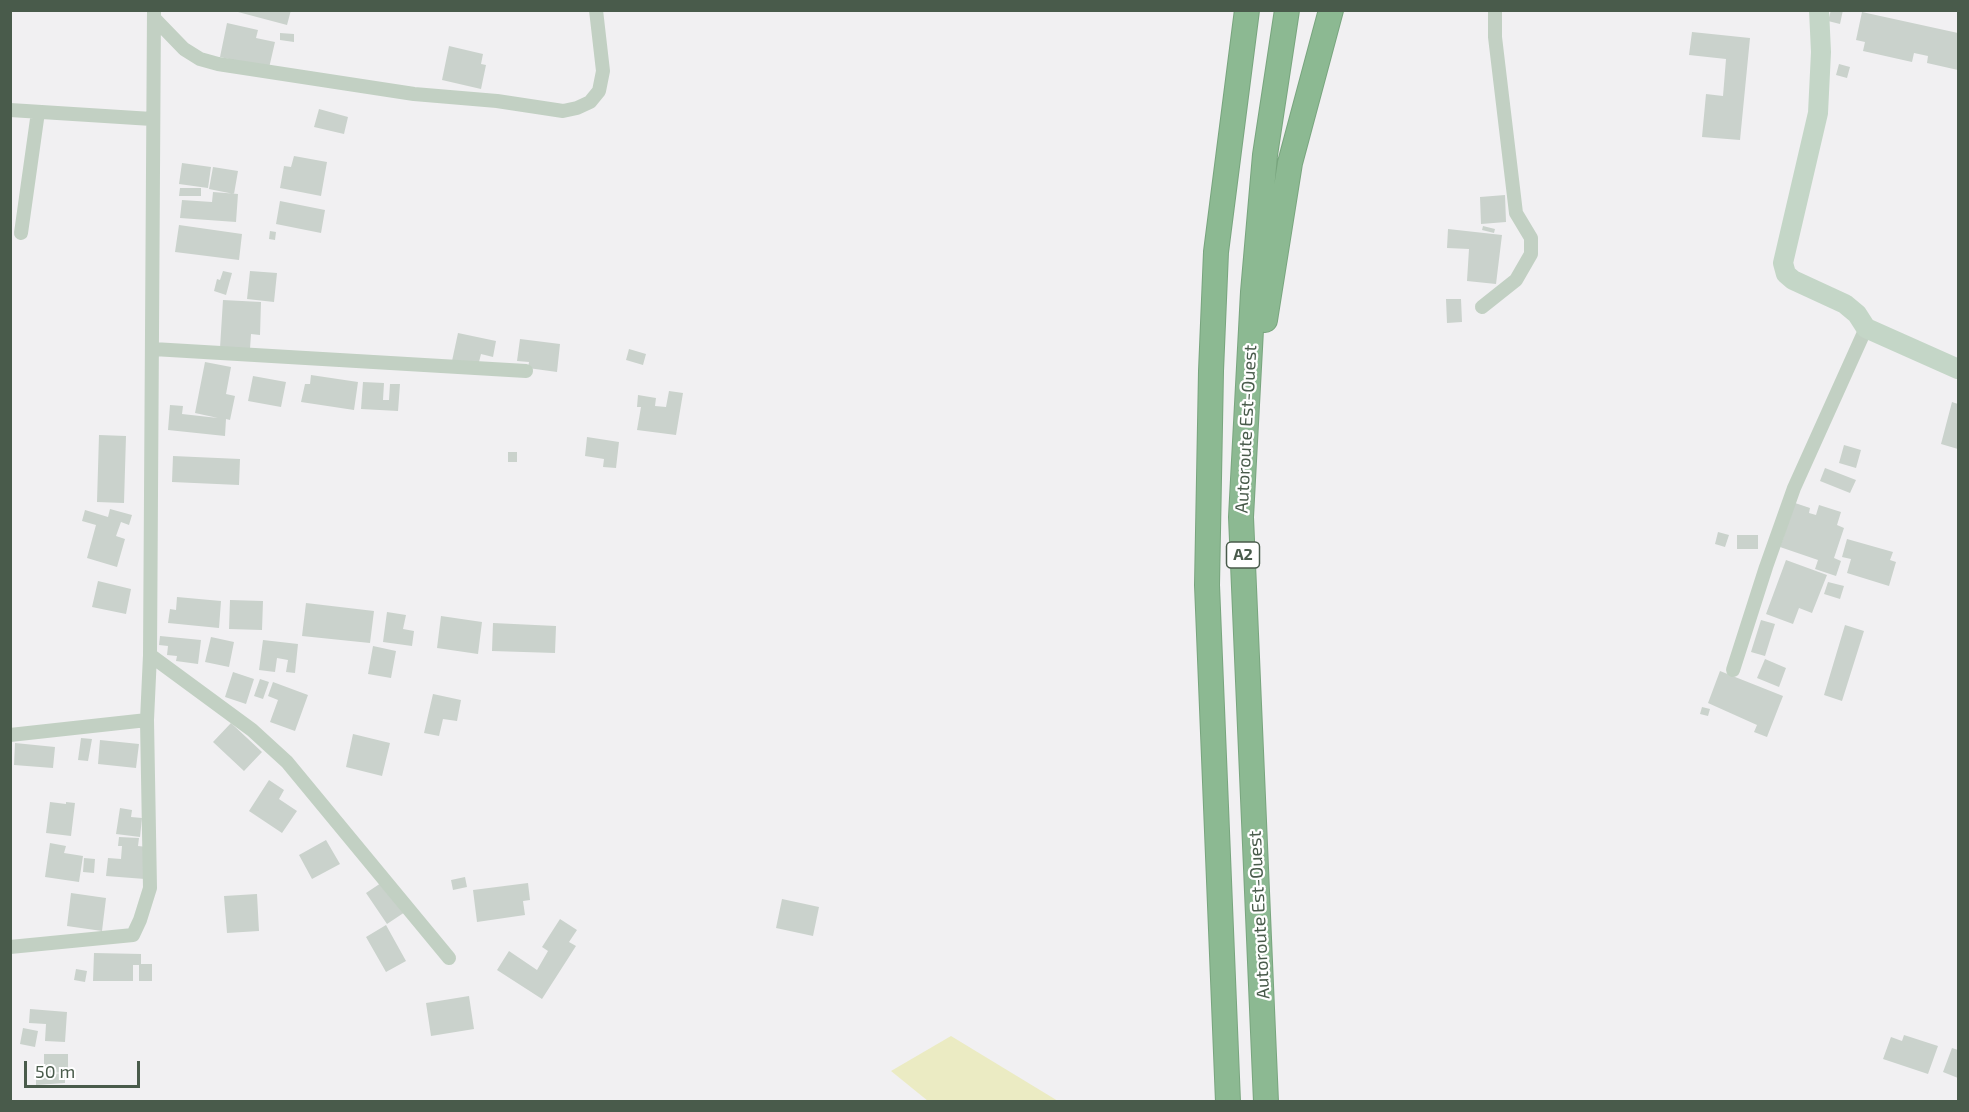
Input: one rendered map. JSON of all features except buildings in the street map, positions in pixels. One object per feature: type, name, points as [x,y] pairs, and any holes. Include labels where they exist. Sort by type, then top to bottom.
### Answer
[{"type":"highway","name":"Autoroute Est-Ouest","points":[[1228,1101],[1207,585],[1210,395],[1216,252],[1247,10]]},
{"type":"highway","name":"Autoroute Est-Ouest","points":[[1266,1101],[1241,517],[1253,292],[1265,154],[1287,10]]},
{"type":"highway","points":[[1246,441],[1290,163],[1331,10]]},
{"type":"street","points":[[154,14],[184,49],[200,59],[218,64],[414,94],[497,101],[563,111],[590,102],[599,91],[603,71],[596,10]]},
{"type":"street","points":[[1482,307],[1516,279],[1531,254],[1531,238],[1516,213],[1495,37],[1495,10]]},
{"type":"street","points":[[1819,10],[1821,52],[1818,113],[1783,263],[1786,274],[1793,280],[1845,304],[1857,314],[1866,328],[1959,369]]},
{"type":"street","points":[[10,947],[133,935],[150,888],[147,720],[150,655],[154,14]]},
{"type":"street","points":[[10,110],[152,119]]},
{"type":"street","points":[[21,233],[38,112]]},
{"type":"street","points":[[1733,670],[1794,488],[1866,328]]},
{"type":"street","points":[[153,349],[526,371]]},
{"type":"street","points":[[150,655],[252,730],[287,762],[449,958]]},
{"type":"street","points":[[10,735],[147,720]]},
{"type":"green space","points":[[951,1036],[1058,1101],[928,1101],[891,1071]]}]
